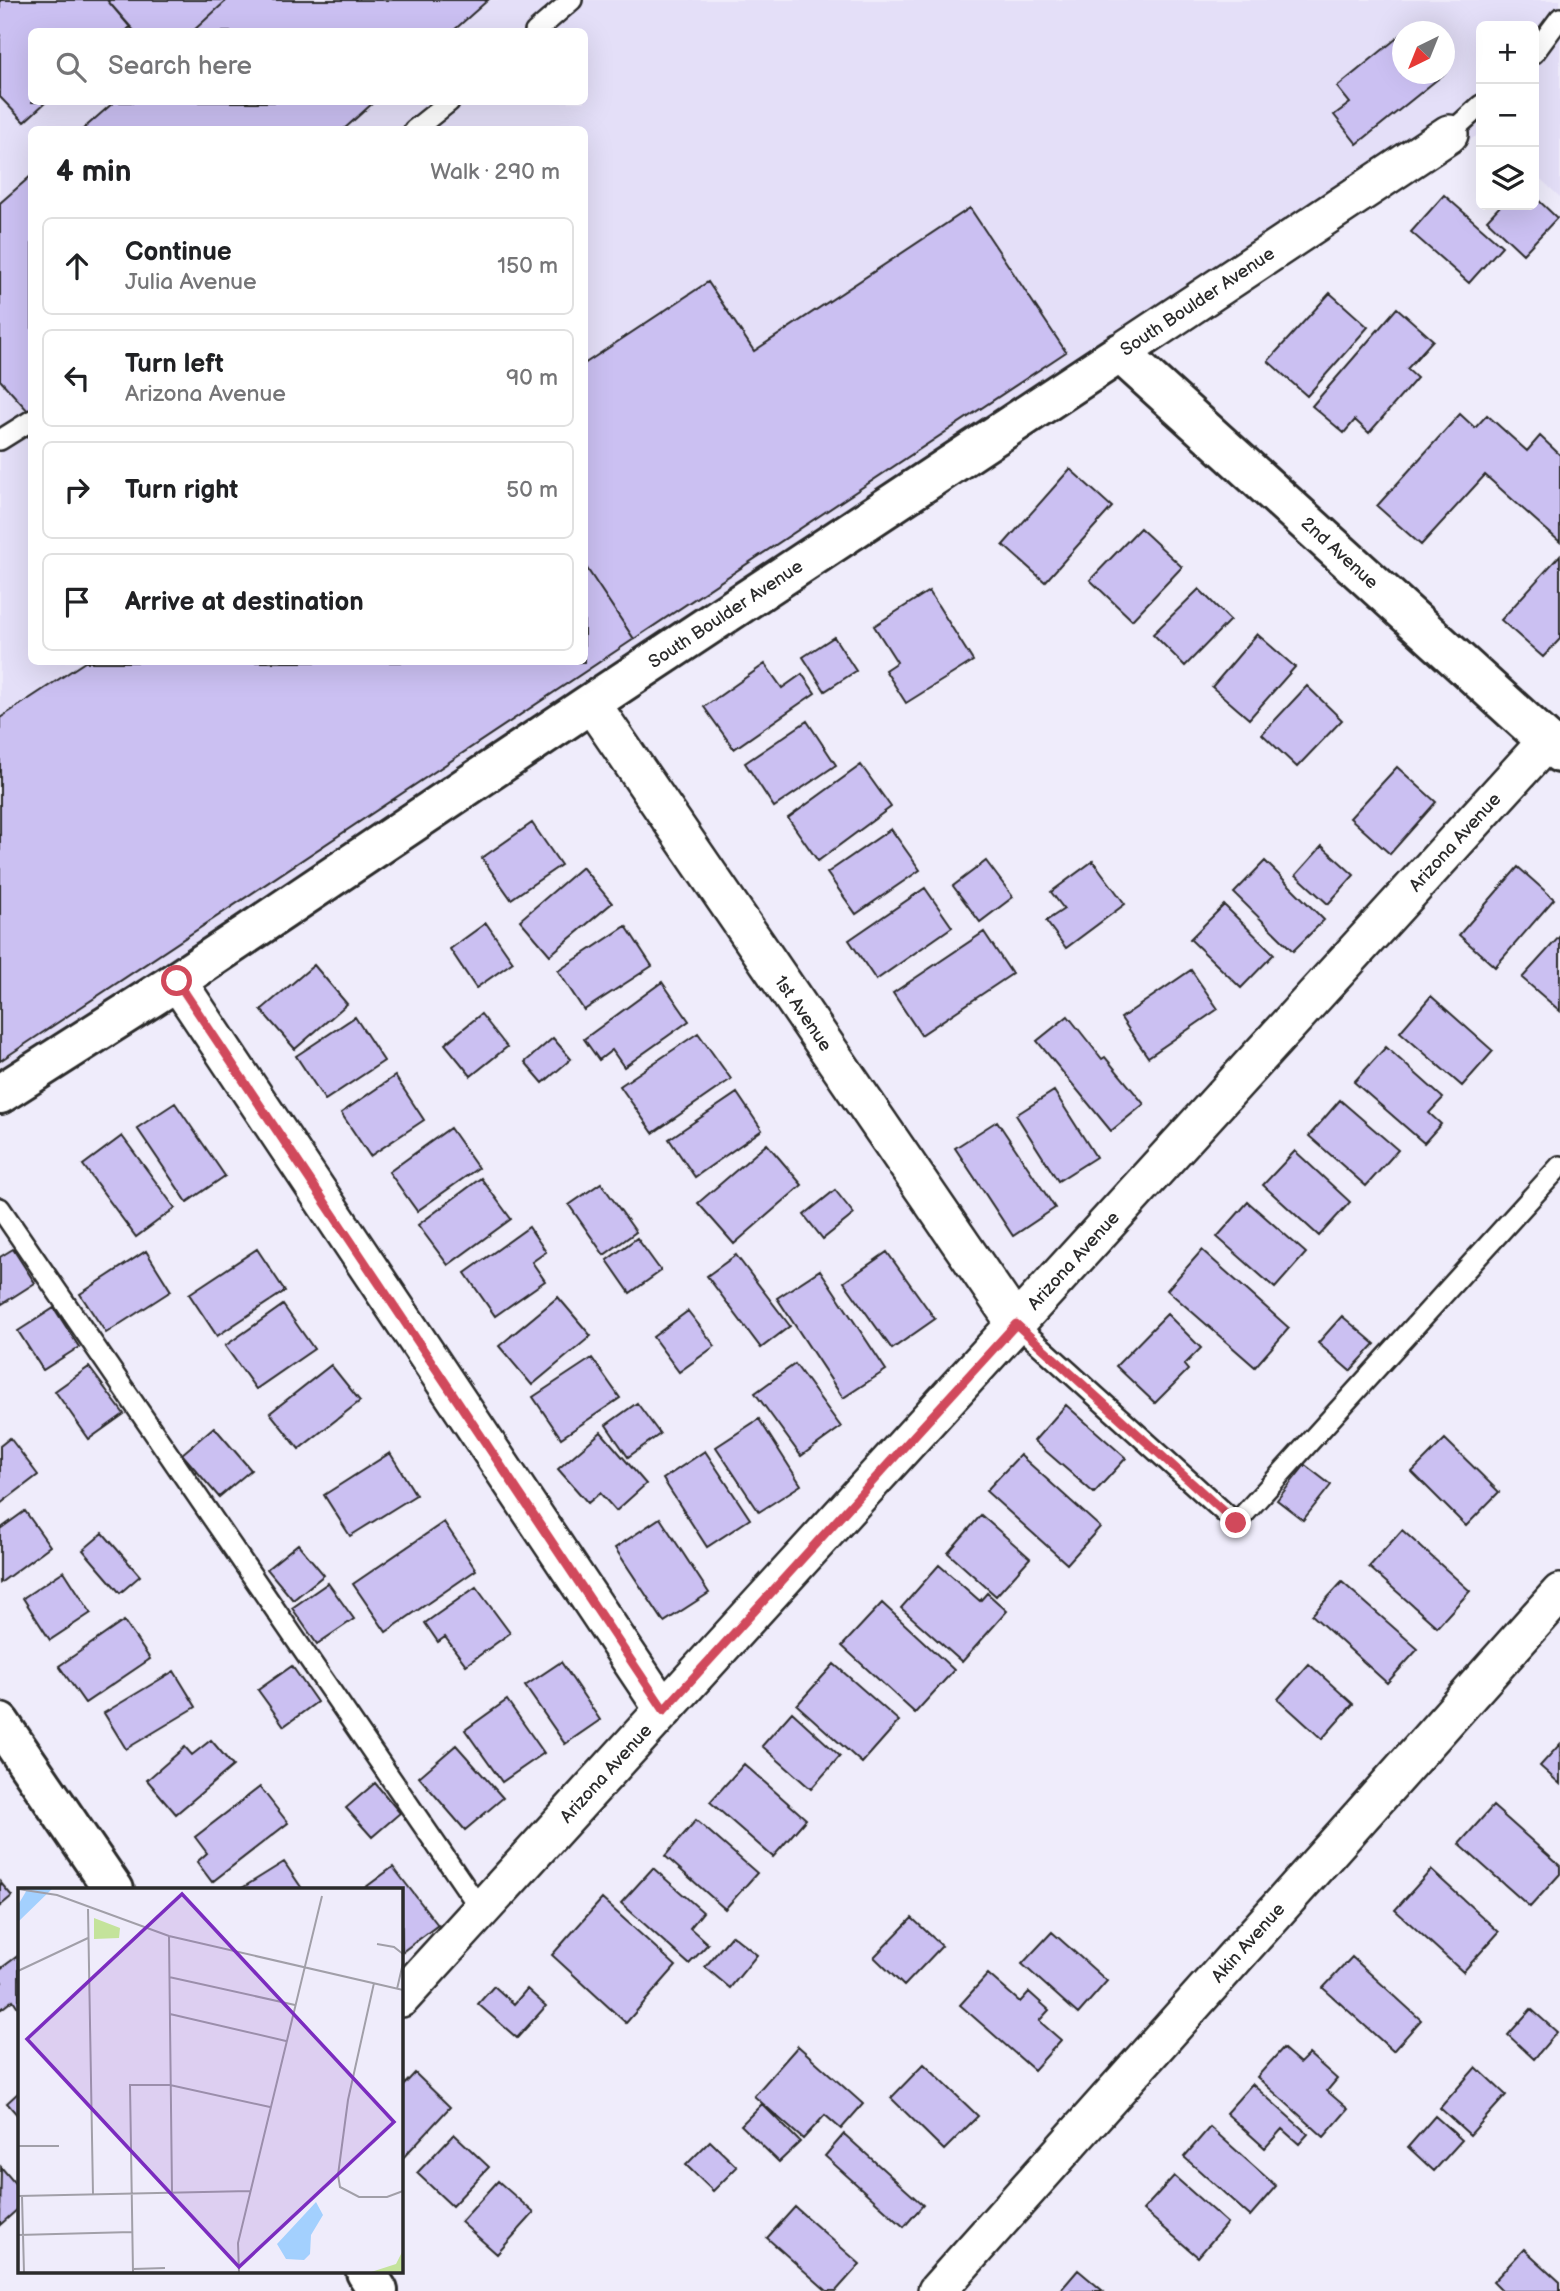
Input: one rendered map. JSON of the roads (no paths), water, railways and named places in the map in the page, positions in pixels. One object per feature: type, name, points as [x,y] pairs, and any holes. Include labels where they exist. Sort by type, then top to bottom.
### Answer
[{"type":"street","name":"South Boulder Avenue","points":[[0,1094],[177,981],[1449,134]]},
{"type":"street","name":"2nd Avenue","points":[[1120,353],[1554,747]]},
{"type":"street","name":"1st Avenue","points":[[591,703],[1016,1324]]},
{"type":"street","name":"Arizona Avenue","points":[[402,1997],[1016,1324],[1554,747]]},
{"type":"street","points":[[177,981],[664,1710]]},
{"type":"street","name":"Akin Avenue","points":[[937,2291],[1560,1593]]},
{"type":"street","points":[[0,1723],[113,1888]]},
{"type":"street","points":[[367,2274],[378,2291]]},
{"type":"lane","points":[[539,28],[572,0]]},
{"type":"lane","points":[[1539,46],[1560,19]]},
{"type":"lane","points":[[419,126],[445,105]]},
{"type":"lane","points":[[1449,134],[1476,110]]},
{"type":"lane","points":[[0,440],[28,422]]},
{"type":"lane","points":[[1016,1324],[1236,1523],[1560,1166]]},
{"type":"lane","points":[[0,1208],[481,1910]]}]
